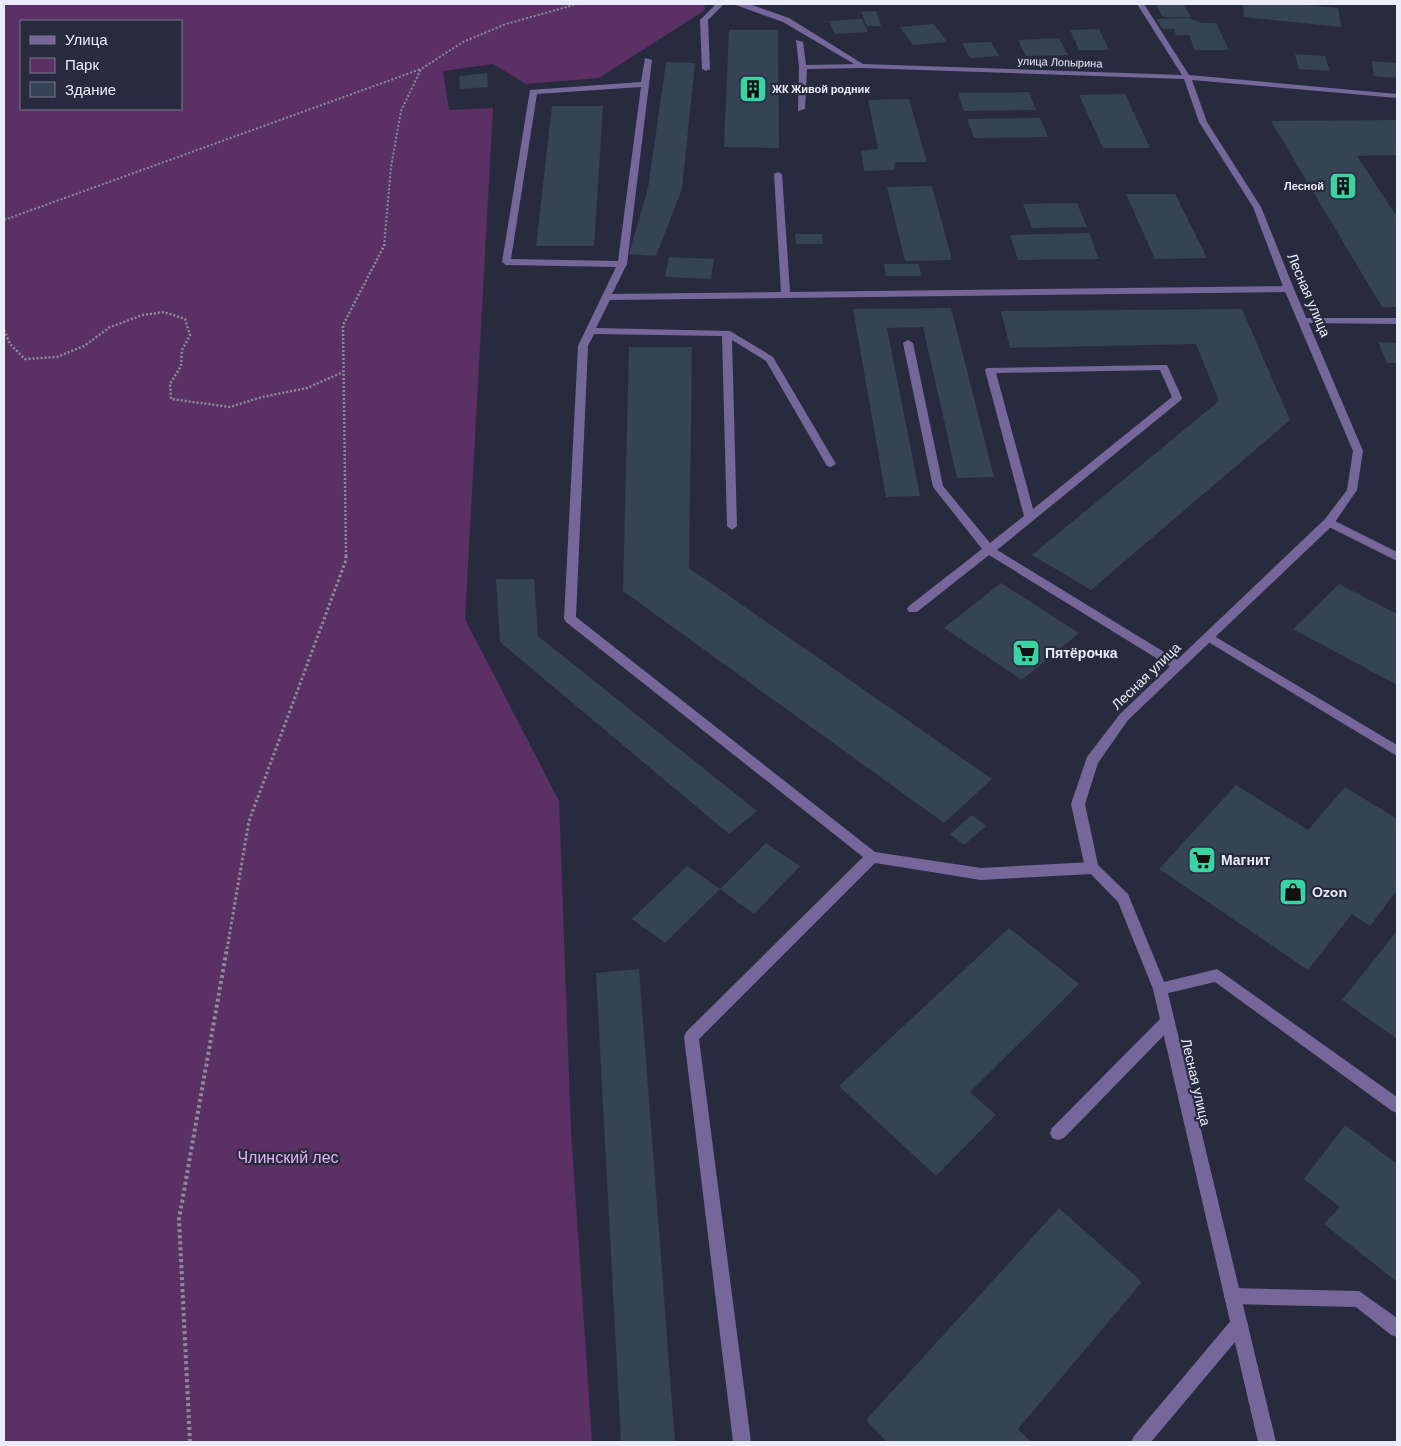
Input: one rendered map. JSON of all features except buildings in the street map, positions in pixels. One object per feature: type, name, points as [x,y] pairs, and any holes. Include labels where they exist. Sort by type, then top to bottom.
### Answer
[{"type":"street","points":[[706,69],[704,20],[720,4]]},
{"type":"street","name":"улица Лопырина","points":[[737,4],[750,6],[786,20],[862,66],[1187,78],[1397,96]]},
{"type":"street","name":"Лесная улица","points":[[1141,4],[1187,78],[1204,122],[1257,207],[1288,289],[1304,321],[1358,451],[1352,490],[1329,522],[1124,717],[1092,761],[1078,804],[1092,868],[1123,898],[1160,989],[1267,1442]]},
{"type":"street","points":[[799,42],[803,67],[801,109]]},
{"type":"street","points":[[648,60],[622,264],[583,346],[570,619],[872,857],[981,874],[1092,868]]},
{"type":"street","points":[[803,67],[862,66]]},
{"type":"street","points":[[622,264],[506,262],[533,92],[645,84]]},
{"type":"street","points":[[778,174],[786,295]]},
{"type":"street","points":[[606,297],[1288,289]]},
{"type":"street","points":[[1304,321],[1397,321]]},
{"type":"street","points":[[590,331],[726,333],[770,359],[831,464]]},
{"type":"street","points":[[726,333],[732,526]]},
{"type":"street","points":[[908,343],[938,487],[989,550],[1178,666]]},
{"type":"street","points":[[913,609],[1030,518],[1177,398],[1164,367],[990,370],[1030,518]]},
{"type":"street","points":[[1329,522],[1397,557]]},
{"type":"street","points":[[1209,637],[1397,751]]},
{"type":"street","points":[[742,1442],[691,1037],[872,857]]},
{"type":"street","points":[[1160,989],[1217,975],[1397,1106]]},
{"type":"street","points":[[1058,1134],[1167,1022]]},
{"type":"street","points":[[1232,1296],[1359,1298],[1397,1329]]},
{"type":"street","points":[[1140,1442],[1239,1324]]},
{"type":"path","points":[[4,220],[421,69],[463,42],[506,24],[577,4]]},
{"type":"path","points":[[190,1442],[179,1219],[249,821],[346,560],[343,325],[386,242],[391,167],[401,111],[421,69]]},
{"type":"path","points":[[4,330],[10,344],[25,359],[58,357],[84,346],[110,326],[143,315],[164,312],[171,314],[185,319],[190,335],[182,350],[181,366],[170,384],[171,399],[230,407],[262,397],[306,388],[343,372]]},
{"type":"green space","name":"Члинский лес","points":[[4,4],[704,4],[705,10],[599,78],[526,84],[493,64],[443,71],[449,110],[493,108],[465,619],[559,801],[571,1131],[592,1442],[4,1442]]},
{"type":"place","name":"ЖК Живой родник","points":[[753,89]]},
{"type":"place","name":"Лесной","points":[[1343,186]]},
{"type":"place","name":"Пятёрочка","points":[[1026,653]]},
{"type":"place","name":"Магнит","points":[[1202,860]]},
{"type":"place","name":"Ozon","points":[[1293,892]]}]
